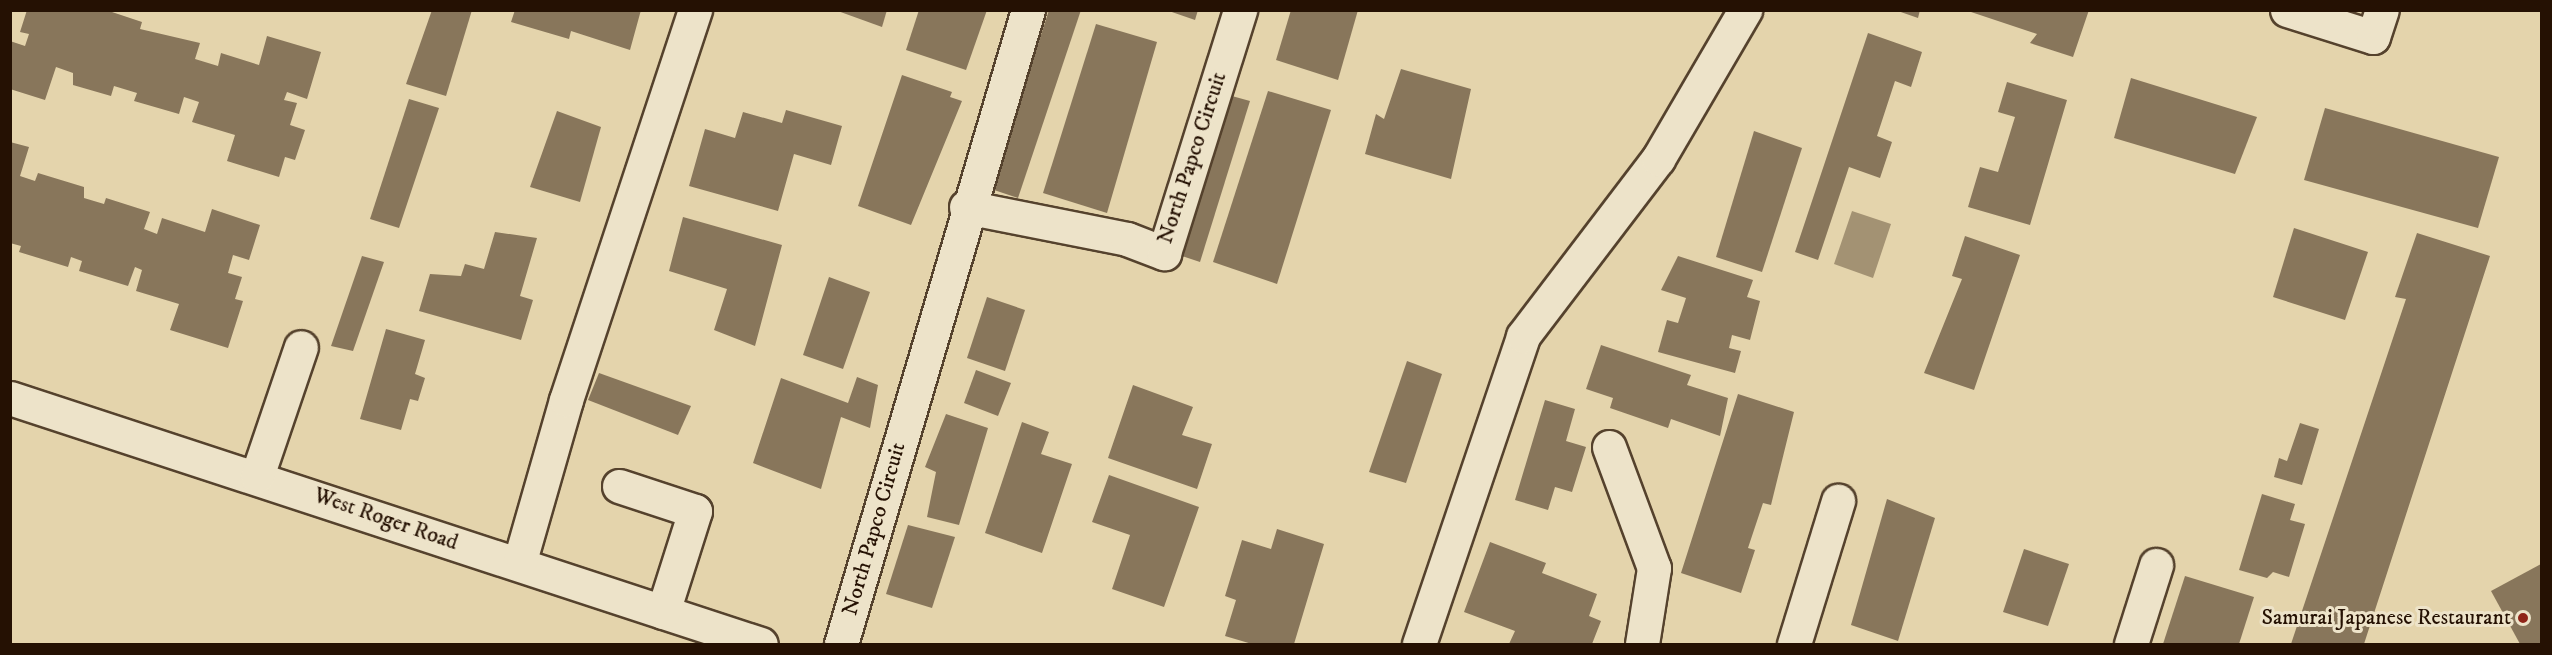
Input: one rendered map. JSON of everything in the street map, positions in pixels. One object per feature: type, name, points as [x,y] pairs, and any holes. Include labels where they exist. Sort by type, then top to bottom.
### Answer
[{"type":"street","points":[[519,564],[566,400],[695,10]]},
{"type":"street","name":"North Papco Circuit","points":[[841,645],[966,207],[1028,10]]},
{"type":"street","name":"North Papco Circuit","points":[[966,207],[1126,239],[1164,253],[1240,10]]},
{"type":"street","points":[[1419,645],[1523,336],[1658,159],[1745,10]]},
{"type":"street","points":[[2287,10],[2346,20],[2373,38],[2382,10]]},
{"type":"street","points":[[257,476],[300,347]]},
{"type":"street","name":"West Roger Road","points":[[10,398],[257,476],[519,564],[675,625],[760,645]]},
{"type":"street","points":[[1609,447],[1654,568],[1642,645]]},
{"type":"street","points":[[620,486],[694,511],[675,625]]},
{"type":"street","points":[[1794,645],[1838,501]]},
{"type":"street","points":[[2132,645],[2156,565]]},
{"type":"shaded area","points":[[1852,211],[1891,224],[1873,278],[1834,264]]},
{"type":"building","points":[[27,10],[106,10],[142,22],[140,29],[200,43],[195,59],[218,66],[221,53],[259,65],[267,36],[321,52],[307,99],[287,92],[284,100],[297,103],[290,125],[305,130],[295,160],[285,157],[279,177],[227,161],[235,135],[192,122],[199,102],[184,97],[179,114],[134,101],[137,93],[114,86],[111,96],[73,85],[73,73],[56,67],[45,100],[10,89],[10,41],[25,46],[29,34],[20,32]]},
{"type":"building","points":[[432,10],[472,10],[446,96],[406,84]]},
{"type":"building","points":[[515,10],[641,10],[630,50],[571,31],[569,39],[511,22]]},
{"type":"building","points":[[835,10],[887,10],[882,27]]},
{"type":"building","points":[[919,10],[987,10],[966,70],[906,50]]},
{"type":"building","points":[[1049,10],[1081,10],[1018,198],[991,189]]},
{"type":"building","points":[[1166,10],[1198,10],[1195,20]]},
{"type":"building","points":[[1291,10],[1358,10],[1338,80],[1276,60]]},
{"type":"building","points":[[1895,10],[1920,10],[1918,18]]},
{"type":"building","points":[[2089,10],[2073,57],[2030,43],[2037,34],[1968,11]]},
{"type":"building","points":[[1096,24],[1157,42],[1107,213],[1043,193]]},
{"type":"building","points":[[1868,33],[1922,52],[1911,87],[1895,81],[1877,136],[1892,142],[1880,178],[1849,167],[1818,260],[1795,252]]},
{"type":"building","points":[[1401,69],[1471,89],[1451,179],[1365,154],[1376,114],[1384,119]]},
{"type":"building","points":[[902,75],[952,92],[950,97],[962,101],[911,225],[858,206]]},
{"type":"building","points":[[2131,78],[2257,117],[2235,174],[2114,138]]},
{"type":"building","points":[[2007,82],[2067,100],[2030,225],[1968,207],[1980,167],[1998,172],[2015,117],[1998,112]]},
{"type":"building","points":[[1268,91],[1331,110],[1277,284],[1213,262]]},
{"type":"building","points":[[1221,93],[1250,101],[1200,262],[1173,253]]},
{"type":"building","points":[[409,99],[439,108],[399,228],[370,219]]},
{"type":"building","points":[[2325,108],[2499,157],[2478,228],[2304,180]]},
{"type":"building","points":[[786,110],[842,126],[831,165],[794,154],[778,211],[689,186],[705,129],[735,138],[743,112],[782,123]]},
{"type":"building","points":[[557,111],[601,127],[580,202],[530,187]]},
{"type":"building","points":[[1754,131],[1802,148],[1762,272],[1716,257]]},
{"type":"building","points":[[10,142],[29,147],[20,176],[35,181],[38,173],[84,187],[84,198],[104,204],[106,198],[150,212],[144,229],[157,234],[162,218],[205,232],[212,209],[260,225],[249,260],[233,255],[228,273],[242,277],[235,299],[243,301],[228,348],[170,330],[179,304],[136,291],[142,270],[135,267],[128,286],[79,271],[82,261],[71,257],[68,267],[19,252],[21,246],[10,243]]},
{"type":"building","points":[[683,217],[782,245],[755,346],[714,330],[727,289],[669,271]]},
{"type":"building","points":[[2294,228],[2368,252],[2345,320],[2273,297]]},
{"type":"building","points":[[495,232],[537,238],[520,296],[533,300],[521,340],[419,311],[430,274],[461,276],[465,264],[484,269]]},
{"type":"building","points":[[2417,233],[2490,256],[2364,644],[2291,644],[2406,299],[2395,297]]},
{"type":"building","points":[[1965,236],[2020,255],[1974,390],[1924,373],[1962,279],[1952,276]]},
{"type":"building","points":[[362,256],[384,262],[353,351],[331,346]]},
{"type":"building","points":[[1678,256],[1753,280],[1747,297],[1760,301],[1750,340],[1732,335],[1729,348],[1741,351],[1735,373],[1658,352],[1667,320],[1678,323],[1686,298],[1661,290]]},
{"type":"building","points":[[829,277],[870,292],[843,369],[803,355]]},
{"type":"building","points":[[987,297],[1025,310],[1005,371],[967,358]]},
{"type":"building","points":[[386,329],[425,340],[415,374],[425,378],[418,401],[410,399],[401,430],[360,419]]},
{"type":"building","points":[[1601,345],[1691,375],[1687,385],[1728,398],[1720,436],[1671,419],[1668,428],[1610,408],[1613,398],[1586,389]]},
{"type":"building","points":[[1407,361],[1442,374],[1406,483],[1369,472]]},
{"type":"building","points":[[976,370],[1011,383],[998,416],[964,403]]},
{"type":"building","points":[[599,373],[691,406],[678,435],[588,400]]},
{"type":"building","points":[[857,377],[878,385],[870,428],[841,417],[821,489],[753,463],[781,378],[848,403]]},
{"type":"building","points":[[1133,385],[1193,407],[1182,435],[1212,444],[1197,489],[1108,458]]},
{"type":"building","points":[[1738,394],[1794,412],[1771,505],[1763,503],[1748,548],[1755,550],[1741,593],[1681,573]]},
{"type":"building","points":[[1545,400],[1575,409],[1566,441],[1586,447],[1572,492],[1555,487],[1548,510],[1515,500]]},
{"type":"building","points":[[946,414],[988,428],[959,525],[927,517],[936,472],[925,467]]},
{"type":"building","points":[[1022,422],[1049,432],[1041,454],[1072,464],[1042,553],[985,533]]},
{"type":"building","points":[[2300,423],[2319,429],[2302,485],[2274,477],[2279,458],[2287,461]]},
{"type":"building","points":[[1109,475],[1199,507],[1164,607],[1112,589],[1130,535],[1092,522]]},
{"type":"building","points":[[2262,494],[2295,504],[2290,520],[2305,524],[2289,577],[2273,572],[2267,578],[2239,570]]},
{"type":"building","points":[[1887,499],[1935,518],[1898,641],[1851,625]]},
{"type":"building","points":[[908,525],[955,537],[932,608],[886,594]]},
{"type":"building","points":[[1277,529],[1324,544],[1294,644],[1252,644],[1225,636],[1236,600],[1225,596],[1242,540],[1271,549]]},
{"type":"building","points":[[1490,542],[1546,563],[1542,573],[1597,594],[1589,616],[1601,621],[1592,644],[1509,644],[1515,631],[1464,612]]},
{"type":"building","points":[[2024,549],[2069,564],[2048,626],[2003,612]]},
{"type":"building","name":"Samurai Japanese Restaurant","points":[[2541,564],[2541,644],[2520,644],[2491,591]]},
{"type":"building","points":[[2185,576],[2254,597],[2239,644],[2163,644]]},
{"type":"place","name":"Samurai Japanese Restaurant","points":[[2523,618]]}]
